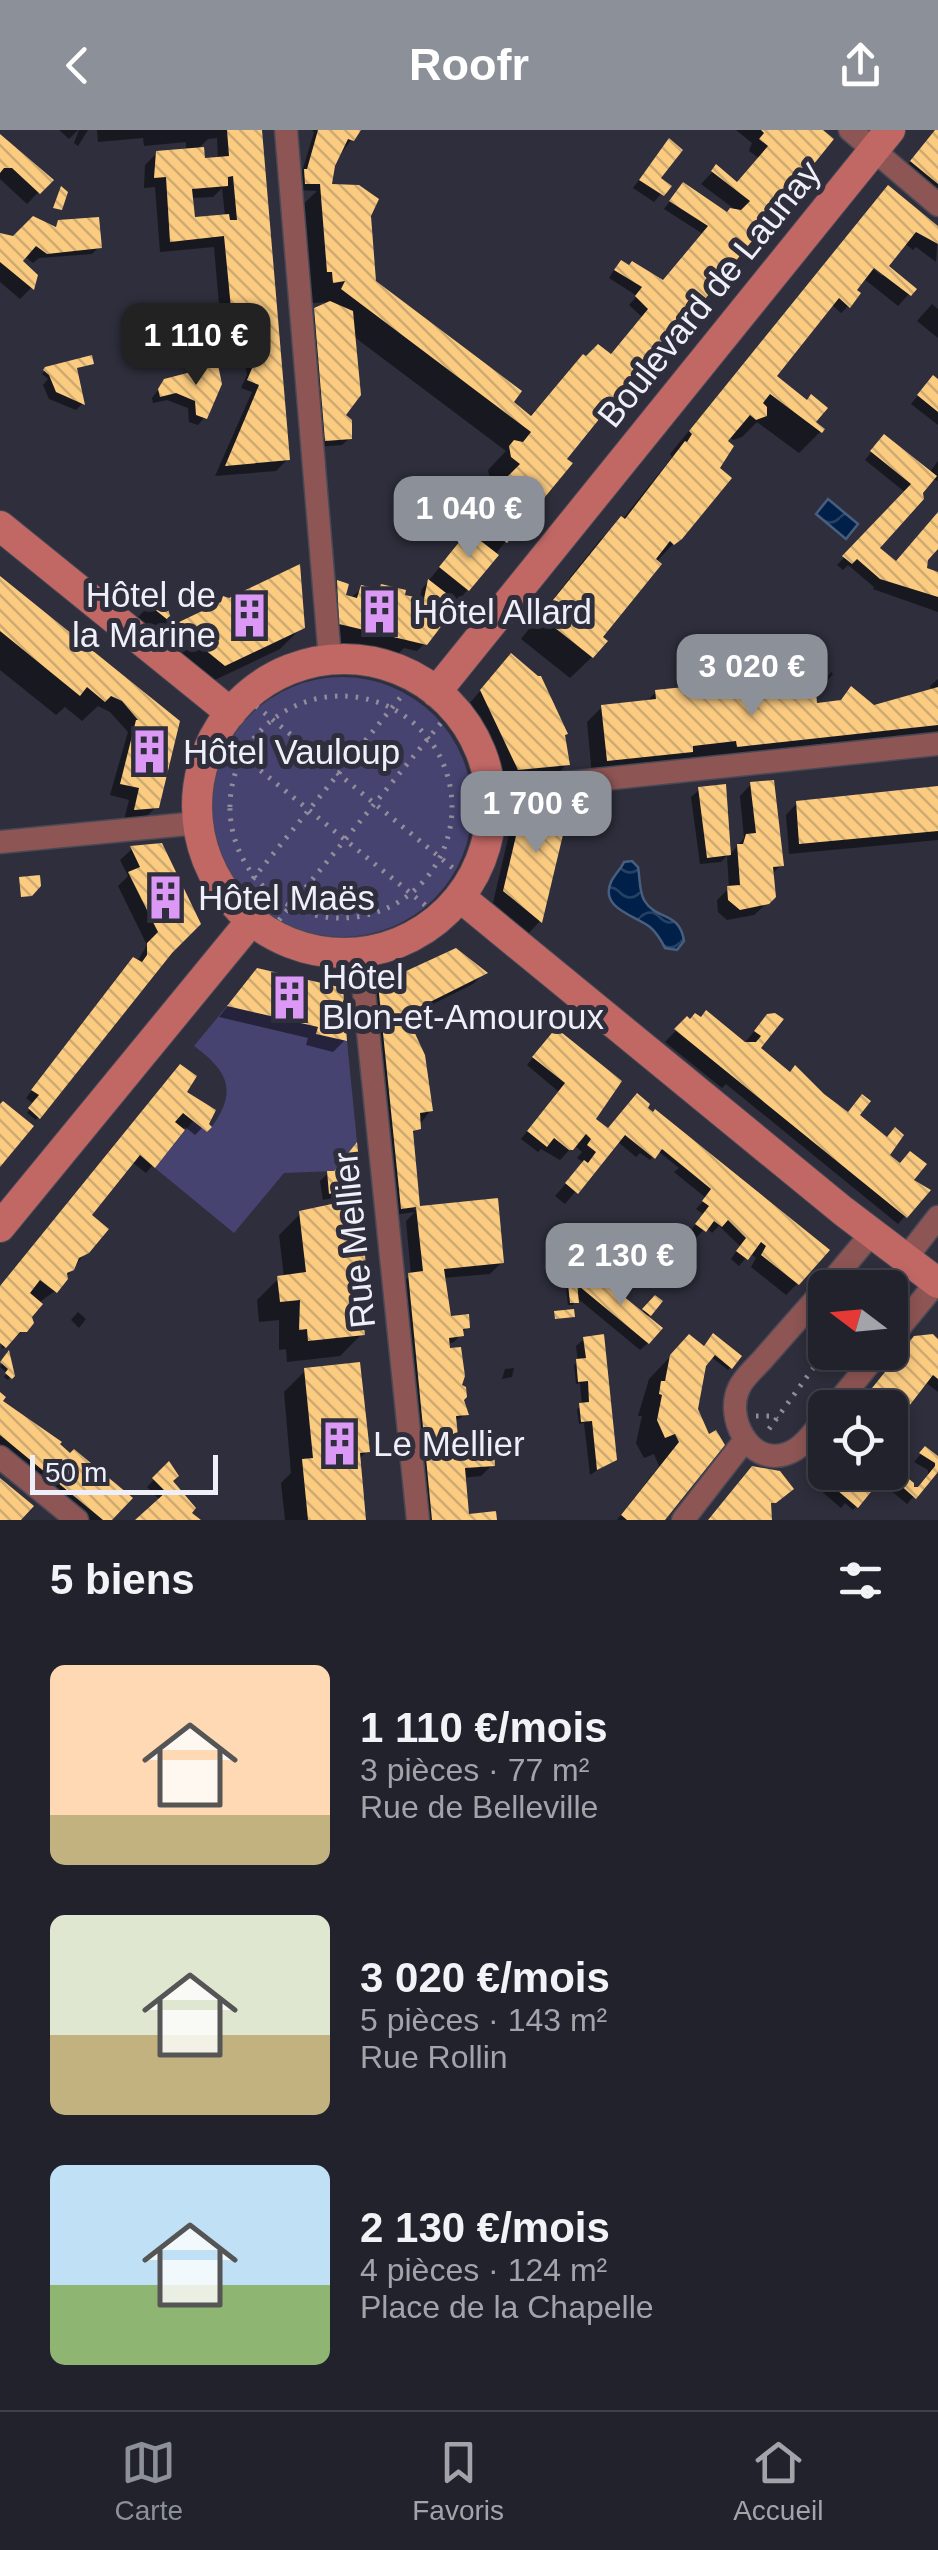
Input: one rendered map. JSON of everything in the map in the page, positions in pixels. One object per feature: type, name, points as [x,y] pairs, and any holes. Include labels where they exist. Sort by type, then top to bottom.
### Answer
[{"type":"street","points":[[286,130],[330,660]]},
{"type":"street","points":[[850,130],[881,141],[938,205]]},
{"type":"street","name":"Boulevard de Launay","points":[[446,701],[881,141]]},
{"type":"street","points":[[0,526],[240,704]]},
{"type":"street","points":[[330,660],[371,662],[394,668],[446,701],[480,750],[490,792],[490,820],[474,875],[457,883],[438,920],[404,940],[360,953],[330,953],[298,946],[253,913],[209,864],[198,823],[197,800],[206,756],[240,704],[284,672],[330,660]]},
{"type":"street","points":[[490,792],[938,744]]},
{"type":"street","points":[[0,842],[198,823]]},
{"type":"street","points":[[457,883],[872,1233],[938,1282],[908,1318]]},
{"type":"street","points":[[0,1227],[253,913]]},
{"type":"street","name":"Rue Mellier","points":[[360,953],[418,1520]]},
{"type":"street","points":[[906,1258],[938,1217]]},
{"type":"street","points":[[841,1270],[872,1233]]},
{"type":"street","points":[[808,1308],[739,1386],[733,1409],[736,1427],[765,1454],[784,1455],[808,1438]]},
{"type":"street","points":[[848,1390],[865,1370]]},
{"type":"street","points":[[683,1520],[750,1444]]},
{"type":"street","points":[[0,1457],[77,1520]]},
{"type":"path","points":[[404,694],[243,891],[253,913],[290,906],[428,737],[446,701]]},
{"type":"path","points":[[359,696],[392,708],[428,737],[446,767],[453,805],[440,858],[410,893],[381,911],[324,917],[290,906],[255,876],[237,846],[230,808],[232,789],[243,756],[272,720],[302,702],[359,696]]},
{"type":"path","points":[[240,704],[272,720],[440,858],[457,883]]},
{"type":"path","points":[[228,744],[438,920]]},
{"type":"path","points":[[750,1444],[811,1370]]},
{"type":"shaded area","points":[[342,677],[392,687],[434,715],[462,757],[472,807],[462,857],[434,899],[392,927],[342,937],[292,927],[250,899],[222,857],[212,807],[222,757],[250,715],[292,687]]},
{"type":"shaded area","points":[[227,1006],[318,1027],[317,1034],[347,1041],[357,1142],[334,1171],[284,1173],[234,1233],[155,1168],[193,1121],[208,1132],[223,1106],[223,1075],[194,1046]]},
{"type":"water","points":[[828,499],[858,524],[846,539],[816,514]]},
{"type":"water","points":[[632,861],[638,867],[640,888],[649,907],[673,920],[682,931],[684,941],[677,950],[665,948],[650,927],[621,911],[610,899],[612,879],[624,862]]},
{"type":"building","points":[[227,130],[262,130],[290,460],[225,466],[259,385],[247,380],[253,366],[245,325],[233,329],[224,236],[170,242],[166,177],[154,178],[156,151],[204,147],[205,158],[229,156]],"holes":[[[233,176],[237,220],[230,220],[229,214],[195,217],[192,189],[228,186],[228,177]]]},
{"type":"building","points":[[318,130],[361,130],[354,141],[348,139],[335,166],[332,184],[359,185],[379,199],[371,216],[376,281],[522,391],[514,402],[531,416],[583,354],[586,356],[598,344],[611,354],[648,309],[635,296],[642,287],[614,270],[621,260],[629,265],[632,261],[663,280],[708,226],[669,201],[683,182],[727,212],[730,208],[741,210],[750,201],[711,171],[716,164],[737,182],[768,146],[759,139],[764,133],[761,130],[823,130],[834,139],[631,391],[625,387],[567,459],[573,463],[507,543],[477,519],[485,506],[494,514],[502,504],[493,497],[498,486],[520,464],[511,457],[509,446],[514,440],[523,442],[531,432],[341,289],[345,281],[333,283],[332,272],[327,272],[320,184],[305,184],[304,169]]},
{"type":"building","points":[[938,130],[938,184],[910,161]]},
{"type":"building","points":[[0,134],[54,180],[40,194],[12,168],[4,168],[0,173]]},
{"type":"building","points":[[669,138],[683,150],[661,178],[672,186],[664,196],[639,180]]},
{"type":"building","points":[[888,185],[938,226],[938,244],[916,232],[889,266],[917,289],[911,296],[874,268],[857,290],[861,293],[850,308],[839,298],[777,376],[807,400],[811,394],[828,408],[816,422],[825,429],[822,433],[770,394],[763,403],[767,416],[756,420],[750,415],[728,441],[734,446],[720,468],[732,478],[682,539],[674,545],[670,541],[656,559],[662,564],[603,637],[608,641],[593,658],[540,616],[621,516],[625,519],[687,442],[692,434],[689,431]]},
{"type":"building","points":[[61,186],[68,192],[62,210],[53,208]]},
{"type":"building","points":[[33,216],[56,227],[58,220],[99,217],[102,248],[47,254],[36,246],[23,261],[38,275],[34,290],[0,262],[0,233],[13,236]]},
{"type":"building","points":[[330,301],[353,311],[361,395],[346,415],[352,420],[352,439],[325,441],[314,308]]},
{"type":"building","points":[[92,355],[94,364],[77,368],[85,405],[56,392],[43,370],[45,367]]},
{"type":"building","points":[[218,365],[222,384],[207,419],[196,415],[195,401],[176,393],[160,397],[158,389],[164,379]]},
{"type":"building","points":[[933,375],[938,379],[938,412],[917,395]]},
{"type":"building","points":[[884,434],[937,476],[923,493],[924,499],[880,548],[896,561],[938,512],[938,549],[928,560],[927,568],[938,572],[938,597],[880,579],[857,559],[852,564],[842,556],[911,484],[870,451]]},
{"type":"building","points":[[468,531],[499,555],[469,591],[439,567]]},
{"type":"building","name":"Hôtel de la Marine","points":[[300,564],[305,628],[225,666],[148,604],[163,596],[171,618],[177,623],[221,602],[223,596],[229,598]]},
{"type":"building","points":[[0,576],[180,721],[159,808],[134,810],[139,788],[120,784],[138,720],[122,701],[111,696],[105,702],[87,687],[80,696],[0,631]]},
{"type":"building","name":"Hôtel Allard","points":[[428,579],[459,603],[427,645],[339,624],[337,580],[349,584],[346,595],[357,598],[361,585],[379,589],[381,584],[424,599]]},
{"type":"building","points":[[511,653],[541,676],[568,734],[565,735],[570,765],[518,770],[480,690]]},
{"type":"building","points":[[756,679],[757,688],[786,685],[791,694],[816,692],[817,703],[841,700],[851,686],[874,705],[938,687],[938,725],[737,747],[736,741],[693,746],[693,752],[607,761],[601,705],[656,699],[655,690],[684,687],[685,696],[729,691],[727,682]]},
{"type":"building","points":[[774,780],[784,866],[773,867],[776,897],[769,904],[740,910],[728,900],[727,886],[740,885],[737,844],[743,844],[746,834],[756,833],[750,782]]},
{"type":"building","points":[[726,784],[731,855],[707,858],[698,787]]},
{"type":"building","points":[[938,786],[938,831],[799,844],[796,801]]},
{"type":"building","points":[[571,801],[542,923],[503,891],[523,806]]},
{"type":"building","points":[[162,843],[201,924],[172,953],[40,1119],[28,1108],[39,1095],[31,1090],[133,957],[142,962],[147,955],[147,943],[158,932],[128,872],[140,867],[130,846]]},
{"type":"building","points":[[40,875],[41,886],[32,896],[21,897],[19,877]]},
{"type":"building","points":[[456,948],[488,973],[406,1014],[425,1055],[433,1111],[420,1113],[421,1129],[413,1131],[420,1206],[498,1198],[504,1263],[444,1269],[451,1316],[469,1314],[470,1328],[463,1329],[464,1336],[449,1338],[450,1348],[461,1347],[465,1376],[462,1385],[466,1387],[464,1400],[469,1415],[456,1416],[459,1447],[484,1445],[485,1451],[494,1450],[495,1466],[465,1468],[469,1514],[496,1511],[497,1520],[432,1520],[408,1273],[423,1271],[416,1207],[401,1209],[378,984]]},
{"type":"building","name":"Hôtel Blon-et-Amouroux","points":[[257,968],[343,988],[347,1041],[316,1034],[318,1027],[227,1006]]},
{"type":"building","points":[[706,1010],[745,1042],[756,1042],[761,1036],[754,1031],[767,1014],[775,1013],[784,1019],[761,1048],[790,1072],[795,1065],[848,1112],[862,1094],[871,1101],[860,1115],[887,1137],[895,1127],[904,1135],[890,1155],[900,1163],[910,1151],[927,1164],[914,1180],[931,1190],[907,1218],[674,1029],[687,1016],[690,1019],[695,1013],[701,1017]]},
{"type":"building","points":[[556,1028],[622,1081],[596,1119],[608,1128],[637,1093],[650,1104],[648,1108],[653,1112],[655,1109],[830,1250],[808,1270],[799,1285],[761,1255],[766,1246],[761,1242],[748,1260],[736,1251],[746,1238],[728,1220],[722,1227],[714,1221],[706,1232],[695,1224],[709,1206],[702,1201],[711,1189],[662,1149],[655,1159],[625,1135],[578,1194],[565,1183],[596,1152],[587,1145],[591,1139],[586,1134],[569,1150],[554,1138],[547,1147],[527,1131],[565,1083],[532,1057]]},
{"type":"building","points":[[180,1064],[197,1076],[187,1092],[216,1110],[209,1124],[212,1127],[207,1132],[183,1113],[175,1122],[185,1130],[155,1168],[140,1155],[92,1215],[109,1229],[89,1253],[79,1258],[57,1293],[40,1280],[30,1293],[43,1304],[32,1317],[34,1323],[6,1348],[0,1343],[0,1286]]},
{"type":"building","points":[[3,1101],[34,1126],[0,1167],[0,1104]]},
{"type":"building","points":[[357,1142],[368,1244],[364,1245],[366,1266],[357,1267],[365,1335],[308,1341],[307,1329],[299,1330],[300,1300],[280,1302],[277,1276],[306,1272],[299,1211],[341,1202],[340,1192],[329,1194],[327,1171],[334,1171]]},
{"type":"building","points":[[561,1242],[577,1255],[553,1258]]},
{"type":"building","points":[[592,1271],[663,1328],[649,1344],[580,1287]]},
{"type":"building","points":[[577,1283],[579,1303],[570,1303],[568,1284]]},
{"type":"building","points":[[655,1295],[663,1301],[651,1316],[642,1309]]},
{"type":"building","points":[[574,1309],[575,1317],[555,1319],[554,1311]]},
{"type":"building","points":[[713,1333],[742,1356],[732,1369],[715,1355],[706,1366],[698,1409],[709,1434],[716,1430],[725,1445],[665,1520],[627,1520],[621,1515],[679,1442],[675,1434],[665,1438],[657,1420],[661,1381],[665,1381],[670,1355],[689,1334],[704,1346]]},
{"type":"building","points":[[604,1334],[617,1460],[597,1470],[592,1421],[581,1422],[579,1403],[589,1402],[588,1381],[578,1382],[576,1359],[586,1358],[583,1337]]},
{"type":"building","points":[[933,1334],[938,1339],[938,1379],[933,1375],[908,1407],[908,1390],[870,1390],[887,1370],[908,1370],[908,1343],[914,1336]]},
{"type":"building","points":[[9,1350],[15,1376],[12,1379],[0,1362]]},
{"type":"building","name":"Le Mellier","points":[[360,1362],[370,1452],[360,1453],[366,1520],[308,1520],[302,1459],[313,1458],[304,1368]]},
{"type":"building","points":[[0,1392],[6,1397],[3,1401],[62,1442],[70,1453],[74,1449],[133,1498],[112,1520],[103,1520],[0,1435]]},
{"type":"building","points":[[925,1446],[938,1456],[938,1472],[916,1499],[906,1490],[908,1478],[918,1487],[935,1466],[919,1453]]},
{"type":"building","points":[[169,1461],[179,1476],[173,1481],[196,1508],[192,1513],[201,1520],[135,1520],[166,1492],[152,1478]]},
{"type":"building","points":[[752,1466],[780,1471],[794,1489],[771,1503],[772,1520],[708,1520]]},
{"type":"building","points":[[0,1478],[34,1506],[21,1520],[0,1520]]},
{"type":"building","points":[[837,1490],[872,1490],[858,1508]]},
{"type":"place","name":"Hôtel Allard","points":[[380,612]]},
{"type":"place","name":"Hôtel de la Marine","points":[[249,615]]},
{"type":"place","name":"Hôtel Vauloup","points":[[150,752]]},
{"type":"place","name":"Hôtel Maës","points":[[165,898]]},
{"type":"place","name":"Hôtel Blon-et-Amouroux","points":[[289,997]]},
{"type":"place","name":"Le Mellier","points":[[340,1444]]}]
